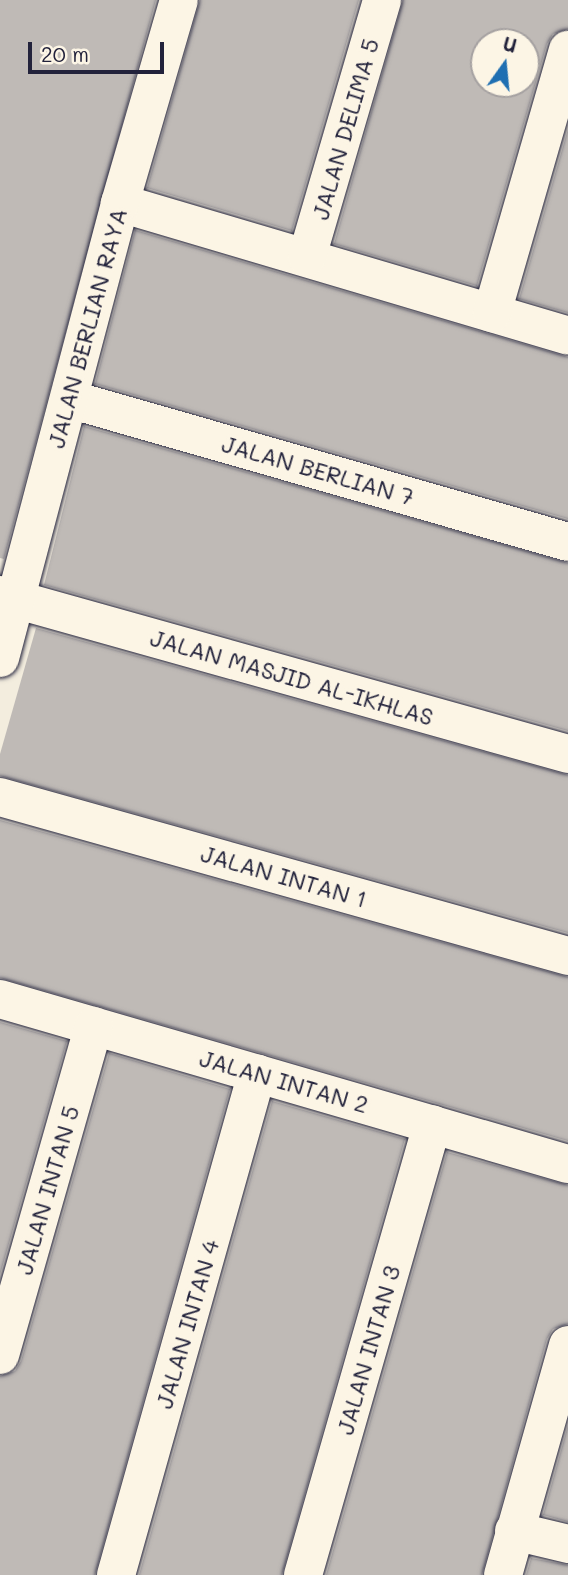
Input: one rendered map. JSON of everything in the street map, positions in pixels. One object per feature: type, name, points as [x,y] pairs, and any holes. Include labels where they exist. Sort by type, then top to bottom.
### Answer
[{"type":"street","name":"JALAN BERLIAN RAYA","points":[[0,658],[8,597],[69,398],[120,203],[180,0]]},
{"type":"street","name":"JALAN DELIMA 5","points":[[307,257],[382,0]]},
{"type":"street","points":[[492,313],[568,50]]},
{"type":"street","points":[[120,203],[568,336]]},
{"type":"street","name":"JALAN BERLIAN 7","points":[[69,398],[568,542]]},
{"type":"street","name":"JALAN MASJID AL-IKHLAS","points":[[8,597],[568,754]]},
{"type":"street","name":"JALAN INTAN 1","points":[[0,797],[568,956]]},
{"type":"street","name":"JALAN INTAN 2","points":[[0,999],[568,1164]]},
{"type":"street","name":"JALAN INTAN 5","points":[[0,1355],[94,1026]]},
{"type":"street","name":"JALAN INTAN 4","points":[[117,1575],[257,1073]]},
{"type":"street","name":"JALAN INTAN 3","points":[[303,1575],[432,1124]]},
{"type":"street","points":[[503,1575],[568,1345]]},
{"type":"street","points":[[514,1531],[568,1544]]},
{"type":"building","points":[[0,0],[156,0],[4,559],[0,558]]},
{"type":"building","points":[[200,0],[359,0],[292,231],[147,188]]},
{"type":"building","points":[[403,0],[568,0],[568,29],[553,34],[540,68],[540,28],[470,28],[470,98],[531,98],[477,286],[334,244]]},
{"type":"building","points":[[568,129],[568,313],[519,299]]},
{"type":"building","points":[[135,230],[568,357],[568,519],[95,384]]},
{"type":"building","points":[[84,426],[568,563],[568,731],[44,585]]},
{"type":"building","points":[[36,628],[568,775],[568,933],[0,776],[0,754]]},
{"type":"building","points":[[0,820],[568,977],[568,1141],[0,978]]},
{"type":"building","points":[[0,1022],[67,1041],[0,1275]]},
{"type":"building","points":[[109,1053],[230,1089],[95,1575],[0,1575],[0,1376],[15,1371],[21,1361]]},
{"type":"building","points":[[272,1101],[405,1139],[282,1575],[139,1575]]},
{"type":"building","points":[[447,1152],[568,1185],[568,1324],[553,1329],[547,1339],[482,1575],[326,1575]]},
{"type":"building","points":[[568,1425],[568,1522],[543,1515]]},
{"type":"building","points":[[531,1558],[568,1565],[568,1575],[526,1575]]}]
